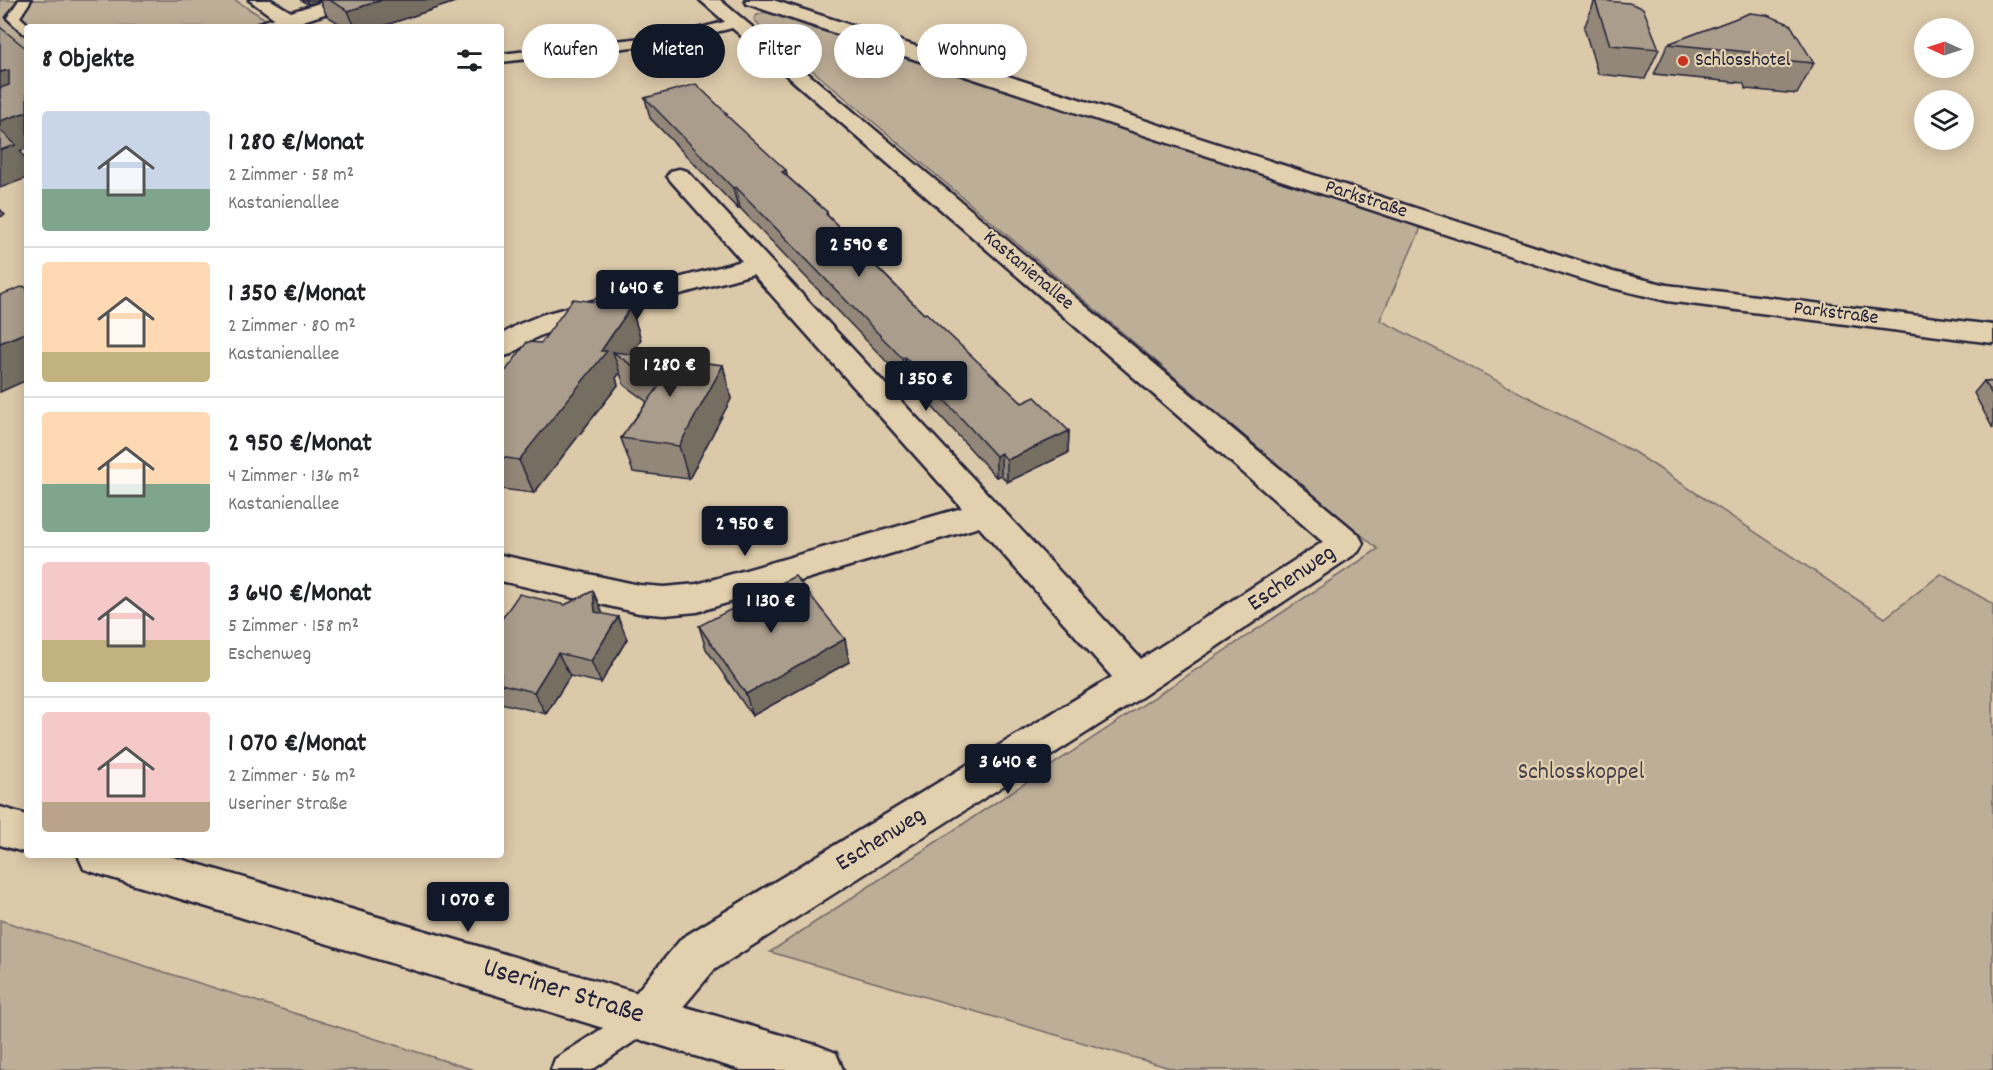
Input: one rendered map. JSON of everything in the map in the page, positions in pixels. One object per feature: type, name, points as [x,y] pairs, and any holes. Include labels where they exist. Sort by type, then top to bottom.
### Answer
[{"type":"street","points":[[258,0],[289,19]]},
{"type":"street","points":[[275,24],[348,0]]},
{"type":"street","name":"Kastanienallee","points":[[709,0],[1346,543]]},
{"type":"street","name":"Parkstraße","points":[[754,0],[1605,278],[1667,293],[1993,334]]},
{"type":"street","points":[[680,176],[1138,680]]},
{"type":"street","points":[[504,346],[527,332],[554,320],[760,264]]},
{"type":"street","points":[[504,569],[639,598],[664,601],[697,598],[986,513]]},
{"type":"street","name":"Eschenweg","points":[[644,1018],[698,954],[1138,680],[1257,604],[1346,543]]},
{"type":"street","points":[[0,826],[24,833]]},
{"type":"street","name":"Useriner Straße","points":[[109,858],[819,1070]]},
{"type":"lane","points":[[24,27],[13,18],[25,0]]},
{"type":"lane","points":[[504,58],[677,38],[736,23]]},
{"type":"lane","points":[[566,1070],[644,1018]]},
{"type":"green space","points":[[0,0],[235,0],[267,20],[254,24],[24,24],[24,99],[0,107]]},
{"type":"green space","name":"Schlosskoppel","points":[[764,12],[800,24],[758,24],[754,19],[755,16]]},
{"type":"green space","name":"Schlosskoppel","points":[[822,31],[834,35],[834,78],[905,78],[905,58],[917,62],[917,78],[965,78],[1421,228],[1380,320],[1634,452],[1885,618],[1941,574],[1993,604],[1993,1070],[1177,1070],[770,952],[1378,549],[821,78]]},
{"type":"green space","points":[[0,920],[474,1070],[0,1070]]},
{"type":"building","points":[[329,0],[382,0],[348,11]]},
{"type":"building","points":[[1595,0],[1629,3],[1643,8],[1659,49],[1610,45]]},
{"type":"building","points":[[1750,13],[1767,15],[1790,24],[1814,63],[1761,58],[1758,53],[1668,44]]},
{"type":"building","points":[[0,27],[24,47],[24,113],[0,121],[0,88],[9,85],[9,70],[0,72]]},
{"type":"building","points":[[696,84],[786,170],[782,172],[827,212],[826,214],[846,234],[844,235],[924,314],[926,313],[1022,403],[1035,397],[1069,431],[1007,460],[1001,453],[996,456],[905,357],[902,358],[736,187],[733,188],[645,98]]},
{"type":"building","points":[[0,130],[16,145],[0,150]]},
{"type":"building","points":[[24,286],[24,333],[0,343],[0,295]]},
{"type":"building","points":[[573,299],[631,307],[601,351],[607,351],[519,460],[504,458],[504,373],[527,342],[541,343]]},
{"type":"building","points":[[613,352],[723,365],[679,446],[621,438],[660,385]]},
{"type":"building","points":[[1984,381],[1993,382],[1993,396]]},
{"type":"building","points":[[795,576],[845,639],[746,694],[699,626]]},
{"type":"building","points":[[593,591],[595,612],[618,617],[591,661],[558,653],[534,692],[504,685],[504,616],[519,594],[565,605]]},
{"type":"place","name":"Schlosshotel","points":[[1683,61]]}]
